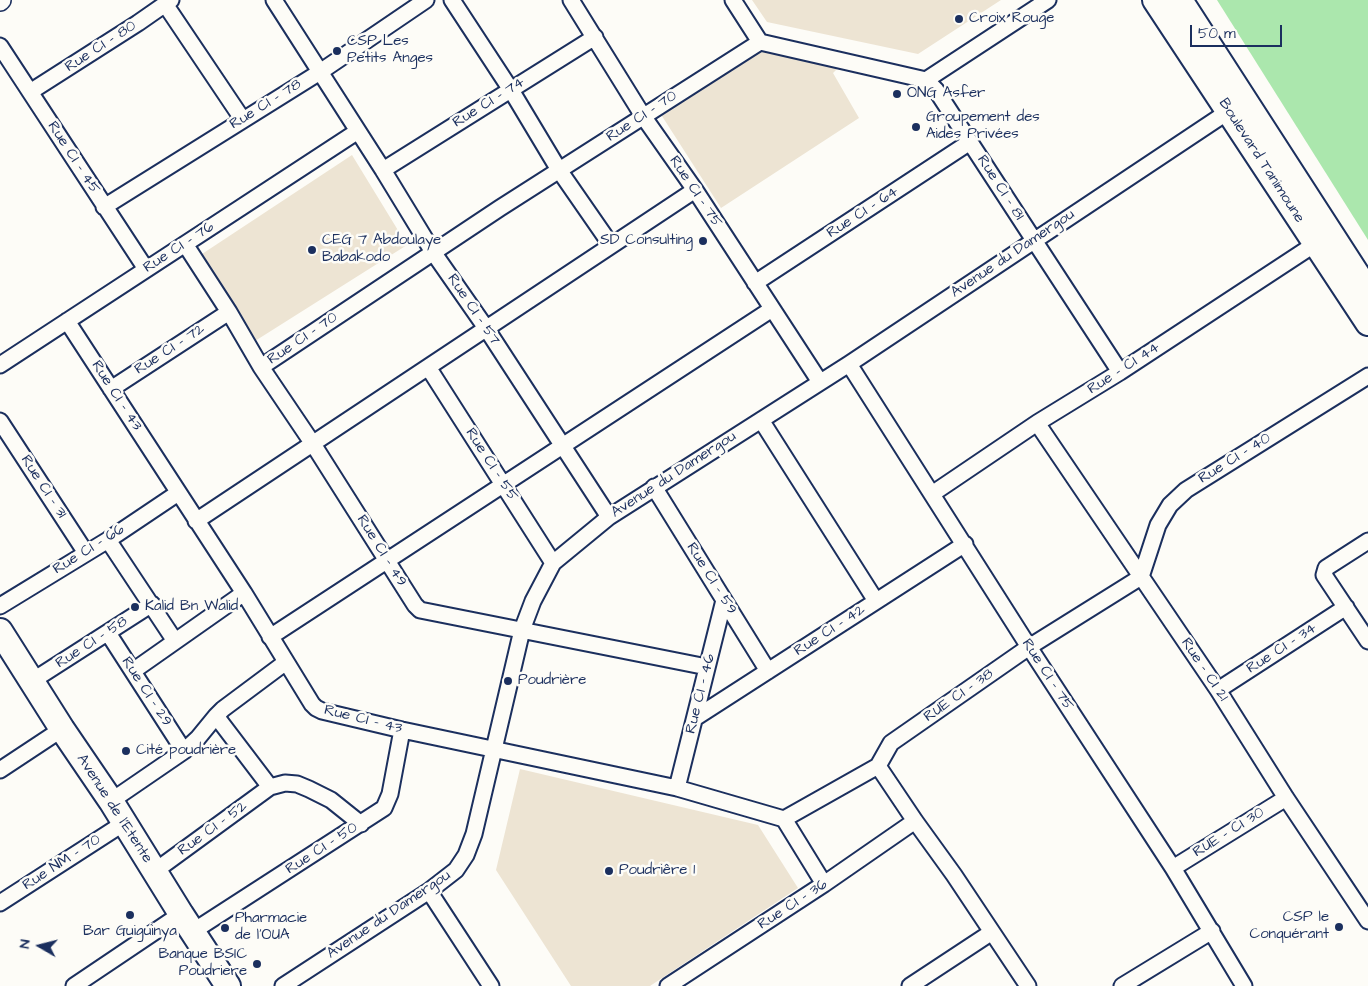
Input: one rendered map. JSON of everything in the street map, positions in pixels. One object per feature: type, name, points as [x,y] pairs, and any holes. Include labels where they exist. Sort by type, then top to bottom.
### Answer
[{"type":"main road","name":"Boulevard Tanimoune","points":[[1155,0],[1237,106],[1368,291]]},
{"type":"main road","name":"Boulevard Tanimoune","points":[[1180,0],[1315,244],[1368,323]]},
{"type":"main road","name":"Avenue de l'Etente","points":[[2,638],[111,801],[186,923],[228,986]]},
{"type":"street","name":"Rue CI - 57","points":[[274,0],[433,252],[486,328],[609,517]]},
{"type":"street","name":"Rue CI - 78","points":[[104,207],[320,72],[426,0]]},
{"type":"street","points":[[452,0],[511,90],[559,170],[612,245]]},
{"type":"street","name":"Rue CI - 75","points":[[572,0],[643,116],[695,190],[820,382]]},
{"type":"street","points":[[733,0],[760,42],[926,80],[1048,0]]},
{"type":"street","points":[[168,2],[243,120]]},
{"type":"street","name":"Rue CI - 80","points":[[30,92],[168,2]]},
{"type":"street","name":"Rue CI - 74","points":[[383,170],[595,37]]},
{"type":"street","name":"Rue CI - 70","points":[[261,367],[433,252],[760,42]]},
{"type":"street","name":"Rue CI - 45","points":[[0,46],[146,269]]},
{"type":"street","name":"Rue CI - 81","points":[[926,80],[936,90],[1120,372]]},
{"type":"street","name":"Avenue du Damergou","points":[[283,986],[429,891],[456,870],[466,855],[474,834],[522,630],[532,601],[553,563],[609,517],[849,364],[1237,106]]},
{"type":"street","name":"Rue CI - 76","points":[[0,365],[358,131]]},
{"type":"street","name":"Rue CI - 64","points":[[755,283],[970,142]]},
{"type":"street","points":[[196,522],[695,190]]},
{"type":"street","name":"Rue CI - 49","points":[[185,244],[229,312],[261,367],[420,610],[708,667]]},
{"type":"street","name":"Rue - CI 44","points":[[932,494],[1037,423],[1120,372],[1315,244]]},
{"type":"street","points":[[270,637],[772,309]]},
{"type":"street","name":"Rue CI - 72","points":[[111,389],[229,312]]},
{"type":"street","name":"Rue CI - 43","points":[[67,321],[196,522],[244,593],[316,708],[402,730],[677,788],[784,819]]},
{"type":"street","name":"Rue CI - 75","points":[[849,364],[1172,868],[1244,986]]},
{"type":"street","name":"Rue CI - 55","points":[[428,367],[553,563]]},
{"type":"street","name":"Rue CI - 40","points":[[1141,577],[1158,525],[1170,505],[1186,490],[1368,376]]},
{"type":"street","points":[[760,420],[876,601]]},
{"type":"street","name":"Rue CI - 31","points":[[0,421],[86,553]]},
{"type":"street","name":"Rue - CI 21","points":[[1037,423],[1218,690],[1286,798],[1367,917]]},
{"type":"street","name":"Rue CI - 59","points":[[654,487],[768,671]]},
{"type":"street","name":"Rue CI - 66","points":[[0,606],[108,540],[178,493]]},
{"type":"street","points":[[108,540],[175,641]]},
{"type":"street","points":[[1368,540],[1326,568],[1324,575],[1368,641]]},
{"type":"street","name":"Rue CI - 42","points":[[694,718],[965,544]]},
{"type":"street","name":"RUE CI - 38","points":[[878,766],[891,743],[1029,647],[1141,577]]},
{"type":"street","points":[[133,671],[244,593]]},
{"type":"street","name":"Rue CI - 46","points":[[677,788],[724,600]]},
{"type":"street","name":"Rue CI - 58","points":[[32,681],[152,604]]},
{"type":"street","name":"Rue CI - 34","points":[[1218,690],[1346,607]]},
{"type":"street","name":"Rue CI - 29","points":[[108,633],[184,751]]},
{"type":"street","points":[[111,801],[184,751],[220,713],[286,662]]},
{"type":"street","points":[[220,713],[270,787],[285,783],[297,784],[310,789],[331,800],[361,824]]},
{"type":"street","points":[[0,770],[62,729]]},
{"type":"street","name":"Rue CI - 50","points":[[74,986],[361,824],[384,808],[388,803],[402,730]]},
{"type":"street","points":[[824,884],[784,819],[878,766],[1028,986]]},
{"type":"street","name":"Rue CI - 52","points":[[155,871],[270,787]]},
{"type":"street","name":"RUE - CI 30","points":[[1172,868],[1286,798]]},
{"type":"street","name":"Rue CI - 36","points":[[668,986],[824,884],[915,821]]},
{"type":"street","name":"Rue NM - 70","points":[[0,903],[124,823]]},
{"type":"street","points":[[429,891],[491,986]]},
{"type":"street","points":[[1122,986],[1212,931]]},
{"type":"street","points":[[910,986],[992,932]]},
{"type":"shaded area","points":[[752,0],[1001,0],[918,54],[767,22]]},
{"type":"shaded area","points":[[762,48],[840,66],[833,73],[859,118],[721,208],[660,113]]},
{"type":"shaded area","points":[[352,155],[407,245],[255,341],[199,256]]},
{"type":"shaded area","points":[[520,769],[758,825],[798,888],[650,986],[571,986],[496,870]]},
{"type":"green space","points":[[1217,0],[1368,0],[1368,240]]},
{"type":"place","name":"Croix Rouge","points":[[959,19]]},
{"type":"place","name":"CSP Les Petits Anges","points":[[337,51]]},
{"type":"place","name":"ONG Asfer","points":[[897,94]]},
{"type":"place","name":"Groupement des Aides Privées","points":[[916,127]]},
{"type":"place","name":"SD Consulting","points":[[703,241]]},
{"type":"place","name":"CEG 7 Abdoulaye Babakodo","points":[[312,250]]},
{"type":"place","name":"Kalid Bn Walid","points":[[135,607]]},
{"type":"place","name":"Poudrière","points":[[508,681]]},
{"type":"place","name":"Cité poudrière","points":[[126,751]]},
{"type":"place","name":"Poudriêre 1","points":[[609,871]]},
{"type":"place","name":"Bar Guiguinya","points":[[130,915]]},
{"type":"place","name":"CSP le Conquérant","points":[[1339,927]]},
{"type":"place","name":"Pharmacie de l'OUA","points":[[225,928]]},
{"type":"place","name":"Banque BSIC Poudriere","points":[[257,964]]}]
